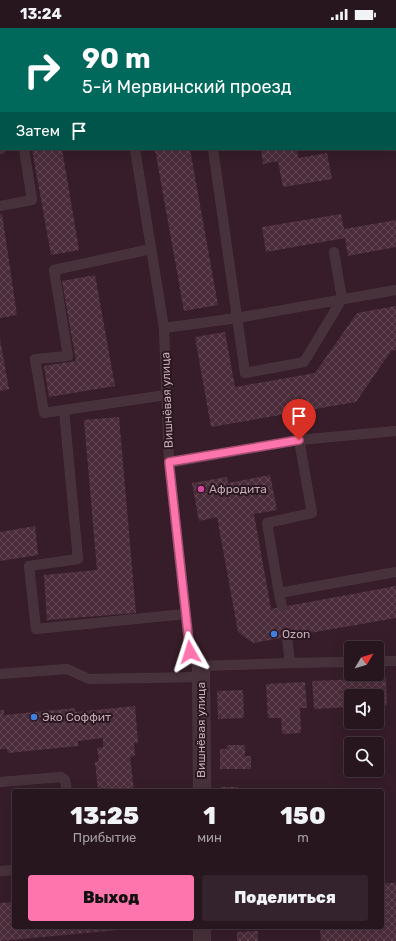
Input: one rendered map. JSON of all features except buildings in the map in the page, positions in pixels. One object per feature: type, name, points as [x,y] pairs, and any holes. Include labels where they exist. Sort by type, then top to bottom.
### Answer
[{"type":"street","name":"Вишнёвая улица","points":[[201,671],[202,789]]},
{"type":"street","points":[[202,929],[202,941]]},
{"type":"lane","points":[[0,206],[32,200],[24,150]]},
{"type":"lane","name":"Вишнёвая улица","points":[[135,150],[164,328],[169,462],[185,614],[190,652],[193,661],[201,671]]},
{"type":"lane","points":[[213,150],[245,373],[304,362],[342,300],[334,252]]},
{"type":"lane","points":[[151,249],[54,270],[68,356],[35,360],[44,413],[166,395]]},
{"type":"lane","points":[[164,328],[237,318],[396,290]]},
{"type":"lane","points":[[64,410],[78,559],[29,566],[36,629],[185,614]]},
{"type":"lane","points":[[169,462],[299,440],[396,432]]},
{"type":"lane","points":[[282,607],[267,523],[312,513],[299,440]]},
{"type":"lane","points":[[279,593],[396,572]]},
{"type":"lane","points":[[286,637],[290,663]]},
{"type":"lane","points":[[384,662],[396,661]]},
{"type":"lane","points":[[0,674],[68,669],[89,679],[290,663],[344,662]]},
{"type":"lane","points":[[0,782],[61,777],[65,780],[67,789]]},
{"type":"lane","points":[[0,871],[12,870]]},
{"type":"place","name":"Афродита","points":[[201,489]]},
{"type":"place","name":"Ozon","points":[[274,634]]},
{"type":"place","name":"Эко Соффит","points":[[34,717]]},
{"type":"route","points":[[190,652],[169,462],[299,440]]}]
